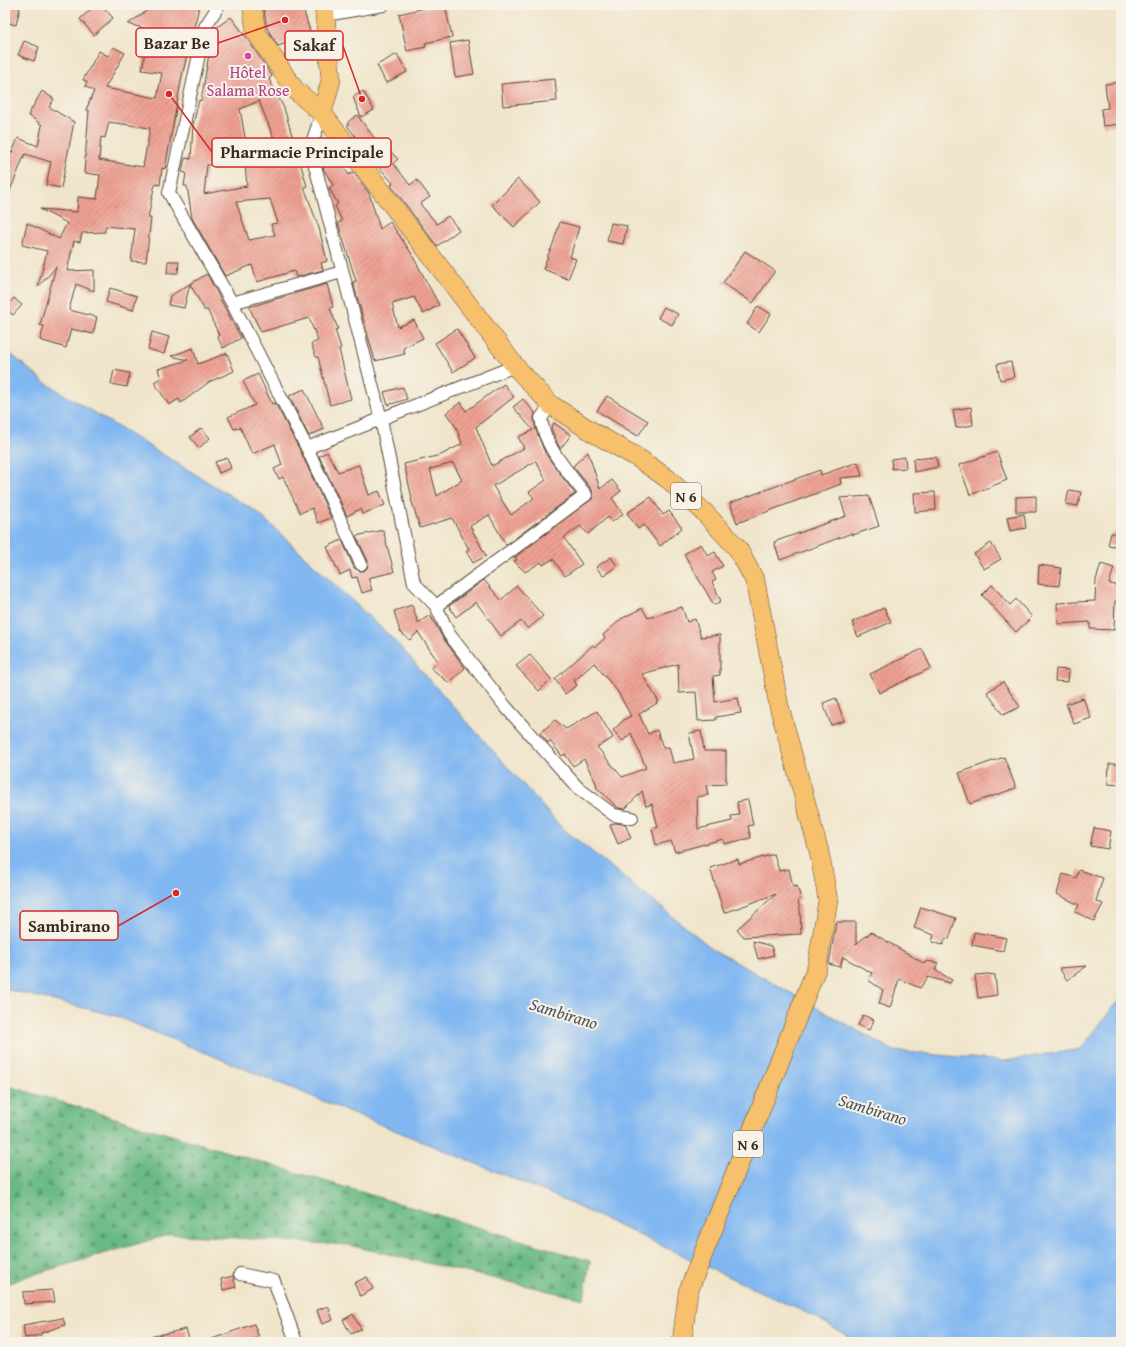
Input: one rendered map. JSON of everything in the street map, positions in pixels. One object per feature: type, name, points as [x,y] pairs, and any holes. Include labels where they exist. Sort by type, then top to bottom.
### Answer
[{"type":"main road","name":"N 6","points":[[252,5],[256,32],[294,89],[322,113],[515,366],[550,405],[594,433],[638,458],[668,479],[704,512],[738,549],[755,581],[779,706],[819,851],[828,900],[820,953],[808,995],[688,1292],[682,1342]]},
{"type":"main road","points":[[322,113],[331,80],[325,10]]},
{"type":"street","points":[[219,5],[205,27],[169,193],[232,303],[307,448],[360,564]]},
{"type":"street","points":[[325,10],[383,5]]},
{"type":"street","points":[[322,113],[313,140],[314,162],[381,418],[414,583],[436,606],[449,634],[500,700],[578,788],[614,815],[632,818]]},
{"type":"street","points":[[232,303],[342,272]]},
{"type":"street","points":[[307,448],[515,366]]},
{"type":"street","points":[[436,606],[586,495],[558,457],[542,426],[541,418],[550,405]]},
{"type":"street","points":[[240,1274],[274,1281],[295,1341]]},
{"type":"green space","points":[[5,1085],[590,1261],[584,1299],[348,1245],[171,1234],[28,1276],[5,1285]]},
{"type":"water","points":[[5,349],[44,382],[257,512],[393,639],[561,827],[714,950],[894,1051],[1004,1061],[1081,1049],[1121,997],[1121,1342],[858,1342],[813,1316],[548,1193],[113,1015],[5,989]]},
{"type":"building","points":[[7,5],[20,8],[16,25],[5,22]]},
{"type":"building","points":[[95,5],[102,5],[113,18],[94,35],[80,19]]},
{"type":"building","points":[[155,5],[193,5],[199,7],[182,76],[165,169],[162,168],[160,185],[156,184],[154,188],[148,218],[151,218],[146,262],[131,261],[135,229],[105,226],[105,232],[82,233],[80,242],[74,241],[67,271],[94,270],[94,291],[76,284],[69,310],[97,317],[93,334],[71,329],[66,348],[40,340],[44,326],[40,325],[56,267],[38,287],[47,251],[22,245],[27,223],[59,239],[67,223],[40,209],[77,212],[78,197],[97,199],[100,175],[84,173],[89,110],[86,110],[94,91],[85,86],[87,82],[83,80],[99,51],[108,56],[113,47],[125,53],[105,88],[157,98],[162,73],[142,70],[145,52],[142,52],[147,29],[128,24]],"holes":[[[109,122],[150,128],[143,167],[99,160],[101,137],[105,138]]]},
{"type":"building","points":[[263,5],[302,5],[311,35],[278,46],[267,28]]},
{"type":"building","points":[[438,5],[445,5],[452,37],[425,43],[426,47],[407,51],[399,14]]},
{"type":"building","points":[[231,17],[272,76],[269,79],[284,108],[307,186],[304,187],[319,228],[327,261],[321,263],[323,270],[296,277],[294,271],[257,282],[252,265],[225,276],[192,218],[187,186],[184,186],[186,173],[182,172],[185,158],[191,159],[193,125],[199,100],[201,101],[213,30]],"holes":[[[259,101],[275,141],[246,143],[240,109]],[[245,164],[247,186],[204,194],[207,165]],[[270,199],[278,223],[271,224],[275,235],[249,240],[236,202]]]},
{"type":"building","points":[[468,40],[474,74],[455,77],[450,43]]},
{"type":"building","points":[[24,41],[39,47],[34,61],[18,55]]},
{"type":"building","points":[[397,54],[407,72],[386,83],[377,65]]},
{"type":"building","points":[[555,79],[557,101],[503,106],[501,84]]},
{"type":"building","points":[[1121,82],[1121,124],[1103,126],[1101,109],[1108,108],[1105,84]]},
{"type":"building","points":[[42,91],[54,99],[49,107],[74,122],[61,188],[46,185],[51,162],[25,154],[5,203],[5,147],[12,153],[18,138],[38,146],[42,125],[28,115]]},
{"type":"building","points":[[363,91],[374,110],[361,117],[353,97]]},
{"type":"building","points":[[357,115],[385,152],[388,149],[398,159],[393,163],[410,185],[417,180],[430,197],[420,204],[437,224],[448,216],[459,230],[437,246],[391,185],[393,183],[348,127],[348,122]]},
{"type":"building","points":[[330,142],[337,152],[334,153],[349,175],[353,172],[369,193],[380,229],[390,222],[410,251],[439,305],[423,314],[414,297],[392,304],[398,327],[414,320],[423,338],[403,348],[405,354],[375,361],[353,282],[356,281],[338,223],[342,221],[335,206],[338,204],[329,188],[333,185],[324,170],[321,161],[321,147]]},
{"type":"building","points":[[518,179],[540,202],[514,227],[492,205]]},
{"type":"building","points":[[560,222],[579,227],[570,257],[576,259],[568,279],[543,269]]},
{"type":"building","points":[[611,223],[627,226],[623,244],[607,241]]},
{"type":"building","points":[[745,251],[775,271],[753,303],[723,283]]},
{"type":"building","points":[[168,261],[179,261],[178,273],[167,273]]},
{"type":"building","points":[[207,274],[241,338],[223,348],[217,336],[219,335],[207,309],[205,311],[190,284]]},
{"type":"building","points":[[190,284],[184,308],[168,305],[170,296]]},
{"type":"building","points":[[327,284],[333,307],[330,308],[338,329],[335,330],[341,348],[339,349],[351,399],[330,405],[318,357],[316,357],[311,344],[318,341],[309,318],[261,332],[249,307]]},
{"type":"building","points":[[110,288],[137,296],[133,310],[106,302]]},
{"type":"building","points":[[14,298],[22,305],[13,315],[5,308]]},
{"type":"building","points":[[758,306],[771,314],[759,332],[747,324]]},
{"type":"building","points":[[664,307],[678,314],[672,325],[658,318]]},
{"type":"building","points":[[457,329],[475,358],[453,372],[435,343]]},
{"type":"building","points":[[152,332],[169,337],[164,354],[148,349]]},
{"type":"building","points":[[193,348],[198,364],[227,353],[234,371],[209,382],[181,403],[179,399],[169,405],[154,382],[161,378],[158,369],[188,360],[171,356]]},
{"type":"building","points":[[1011,362],[1014,377],[1000,380],[997,364]]},
{"type":"building","points":[[114,370],[130,373],[127,387],[111,384]]},
{"type":"building","points":[[258,374],[272,404],[275,403],[300,450],[331,518],[318,523],[312,508],[300,513],[283,477],[279,479],[274,469],[282,465],[275,444],[252,454],[240,427],[234,429],[228,417],[255,405],[243,381]]},
{"type":"building","points":[[504,384],[514,397],[476,427],[492,466],[524,448],[518,437],[533,430],[513,407],[523,399],[535,413],[534,419],[536,430],[545,453],[575,494],[506,545],[489,515],[470,526],[486,556],[473,563],[466,551],[469,549],[452,518],[420,528],[411,499],[404,464],[441,455],[462,444],[456,427],[446,413],[461,402],[466,411]],"holes":[[[536,461],[546,480],[529,492],[534,498],[511,515],[493,486]],[[453,463],[462,480],[437,496],[430,469]]]},
{"type":"building","points":[[403,387],[407,399],[388,405],[384,392]]},
{"type":"building","points":[[304,389],[324,429],[309,436],[289,396]]},
{"type":"building","points":[[607,396],[648,421],[638,436],[597,411]]},
{"type":"building","points":[[971,407],[973,425],[956,428],[953,410]]},
{"type":"building","points":[[554,423],[571,435],[560,449],[551,428]]},
{"type":"building","points":[[201,428],[210,438],[199,448],[190,437]]},
{"type":"building","points":[[327,452],[338,472],[359,465],[369,495],[379,491],[385,505],[362,514],[360,509],[347,516],[319,456]]},
{"type":"building","points":[[588,452],[600,489],[612,480],[621,491],[612,498],[623,514],[612,522],[608,517],[588,534],[580,526],[564,538],[582,564],[565,576],[553,559],[543,565],[541,562],[525,572],[514,561],[517,560],[515,557],[593,498],[592,490],[573,466]]},
{"type":"building","points":[[997,452],[1007,480],[970,495],[959,465]]},
{"type":"building","points":[[905,457],[906,468],[892,469],[891,459]]},
{"type":"building","points":[[936,457],[938,467],[914,472],[913,459]]},
{"type":"building","points":[[227,458],[231,468],[219,473],[215,462]]},
{"type":"building","points":[[858,462],[862,476],[840,478],[841,484],[737,523],[730,503],[820,470],[821,475]]},
{"type":"building","points":[[1069,490],[1081,492],[1078,506],[1066,504]]},
{"type":"building","points":[[935,492],[936,510],[915,512],[914,493]]},
{"type":"building","points":[[869,496],[879,526],[853,535],[852,533],[780,560],[774,542],[846,516],[840,498]]},
{"type":"building","points":[[1036,496],[1036,512],[1016,512],[1016,497]]},
{"type":"building","points":[[651,497],[663,515],[669,511],[682,528],[660,546],[644,525],[638,529],[627,513]]},
{"type":"building","points":[[1024,514],[1026,528],[1010,531],[1007,517]]},
{"type":"building","points":[[383,530],[394,572],[368,578],[372,590],[362,593],[357,577],[352,578],[350,570],[340,575],[327,547],[342,540],[354,568],[364,571],[367,568],[368,561],[356,536]]},
{"type":"building","points":[[1111,533],[1121,534],[1121,547],[1108,545]]},
{"type":"building","points":[[991,543],[1001,559],[984,569],[974,554]]},
{"type":"building","points":[[701,544],[708,556],[715,552],[723,566],[712,572],[716,580],[712,582],[721,601],[714,605],[684,554]]},
{"type":"building","points":[[611,557],[617,566],[603,576],[596,567]]},
{"type":"building","points":[[1101,564],[1114,568],[1109,584],[1116,585],[1116,588],[1121,587],[1121,600],[1115,601],[1114,630],[1090,629],[1090,622],[1058,624],[1057,603],[1095,601],[1096,580]]},
{"type":"building","points":[[1039,565],[1061,568],[1059,586],[1038,584]]},
{"type":"building","points":[[484,580],[501,600],[517,586],[543,616],[528,629],[521,621],[501,636],[476,602],[456,617],[449,606]]},
{"type":"building","points":[[992,585],[1010,605],[1016,599],[1032,617],[1016,632],[982,595]]},
{"type":"building","points":[[412,605],[418,623],[430,615],[443,638],[465,668],[449,683],[431,668],[438,662],[418,632],[410,640],[400,632],[394,611]]},
{"type":"building","points":[[682,607],[687,622],[695,619],[701,637],[720,635],[720,675],[713,676],[715,702],[738,698],[741,713],[716,717],[716,720],[698,721],[696,692],[679,693],[678,664],[642,674],[659,702],[639,714],[648,734],[657,730],[663,748],[669,747],[673,763],[694,759],[689,733],[701,731],[704,751],[726,751],[726,784],[706,785],[708,795],[697,797],[698,829],[732,821],[731,816],[739,815],[737,802],[748,800],[753,825],[748,826],[751,838],[724,844],[723,839],[675,852],[671,841],[656,845],[652,829],[658,827],[652,804],[646,806],[642,791],[625,809],[618,808],[596,787],[597,785],[584,759],[573,766],[565,754],[562,756],[550,741],[548,743],[540,733],[555,720],[566,729],[597,711],[613,738],[597,747],[622,777],[646,768],[631,733],[623,741],[613,730],[625,719],[631,716],[618,692],[594,663],[574,681],[577,685],[565,694],[555,679],[593,645],[595,647],[605,638],[603,635],[621,619],[642,608],[648,618]]},
{"type":"building","points":[[884,608],[891,622],[858,637],[852,622]]},
{"type":"building","points":[[922,649],[931,668],[879,693],[870,674]]},
{"type":"building","points":[[530,655],[551,679],[539,691],[516,666]]},
{"type":"building","points":[[1056,669],[1069,670],[1068,682],[1055,681]]},
{"type":"building","points":[[1003,682],[1020,707],[1003,715],[987,692]]},
{"type":"building","points":[[836,698],[844,721],[831,725],[823,703]]},
{"type":"building","points":[[1083,698],[1091,718],[1074,724],[1066,704]]},
{"type":"building","points":[[1004,757],[1016,788],[970,804],[959,773]]},
{"type":"building","points":[[1109,764],[1121,764],[1121,785],[1108,784]]},
{"type":"building","points":[[615,823],[625,824],[631,838],[618,844],[610,825]]},
{"type":"building","points":[[1094,828],[1111,831],[1108,849],[1090,846]]},
{"type":"building","points":[[774,854],[779,871],[789,869],[793,887],[797,886],[801,899],[798,900],[801,934],[744,937],[737,929],[776,894],[724,913],[710,868],[738,859],[739,864]]},
{"type":"building","points":[[1079,870],[1103,878],[1096,901],[1103,904],[1094,921],[1075,912],[1079,905],[1057,894],[1063,874],[1076,878]]},
{"type":"building","points":[[921,907],[956,918],[949,939],[946,938],[943,945],[932,942],[934,935],[914,928]]},
{"type":"building","points":[[836,922],[856,922],[856,944],[871,932],[925,964],[926,961],[938,963],[935,970],[952,980],[950,983],[928,977],[920,988],[899,979],[890,1008],[879,1004],[883,990],[868,980],[872,973],[843,957],[840,967],[829,964]]},
{"type":"building","points":[[974,932],[1006,938],[1003,951],[972,945]]},
{"type":"building","points":[[753,941],[771,946],[774,955],[758,959]]},
{"type":"building","points":[[1087,966],[1067,980],[1059,968]]},
{"type":"building","points":[[975,975],[995,975],[997,995],[978,998]]},
{"type":"building","points":[[863,1015],[874,1020],[869,1030],[858,1025]]},
{"type":"building","points":[[233,1276],[236,1287],[223,1290],[221,1279]]},
{"type":"building","points":[[367,1277],[373,1289],[360,1296],[354,1283]]},
{"type":"building","points":[[53,1290],[55,1302],[24,1304],[23,1292]]},
{"type":"building","points":[[328,1306],[333,1320],[322,1324],[317,1310]]},
{"type":"building","points":[[353,1314],[361,1329],[351,1334],[343,1320]]},
{"type":"building","points":[[63,1318],[65,1325],[41,1333],[41,1335],[25,1338],[23,1325]]},
{"type":"building","points":[[254,1324],[259,1338],[246,1342],[209,1342],[209,1340]]},
{"type":"building","points":[[186,1329],[190,1342],[150,1342],[150,1337]]},
{"type":"place","name":"Bazar Be","points":[[285,20]]},
{"type":"place","name":"Hôtel Salama Rose","points":[[248,56]]},
{"type":"place","name":"Pharmacie Principale","points":[[169,94]]},
{"type":"place","name":"Sakaf","points":[[362,99]]},
{"type":"place","name":"Sambirano","points":[[176,893]]}]
